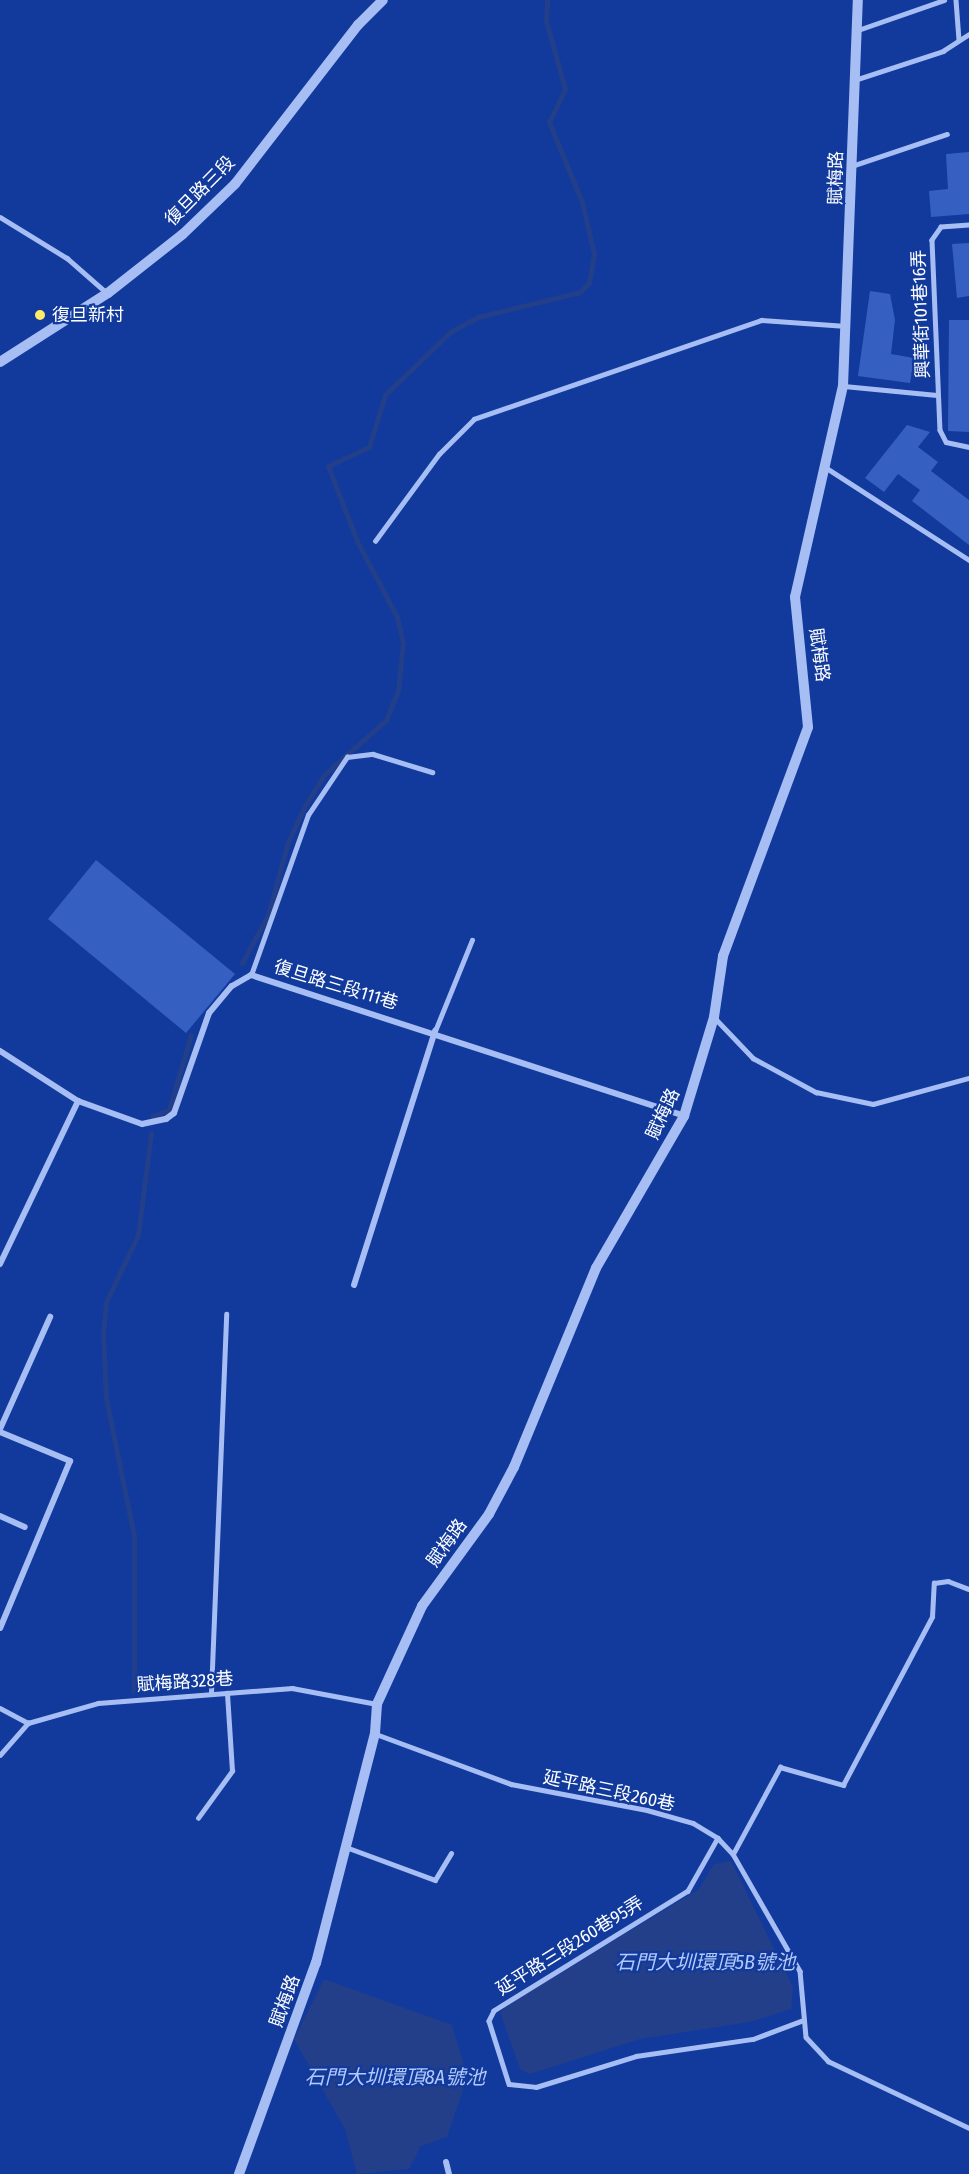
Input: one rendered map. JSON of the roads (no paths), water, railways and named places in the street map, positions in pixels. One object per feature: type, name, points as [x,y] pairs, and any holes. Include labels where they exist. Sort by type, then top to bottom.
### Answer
[{"type":"street","name":"復旦路三段","points":[[0,362],[108,293],[235,184],[358,25],[383,0]]},
{"type":"street","name":"賦梅路","points":[[238,2174],[316,1963],[375,1733],[377,1704],[422,1606],[489,1514],[514,1467],[596,1268],[684,1116],[714,1017],[723,956],[808,727],[795,597],[811,515],[828,469],[843,386],[858,0]]},
{"type":"street","name":"復旦路三段111巷","points":[[0,1051],[78,1101],[142,1124],[166,1119],[174,1113],[209,1014],[232,986],[251,975],[435,1031],[684,1116]]},
{"type":"street","points":[[354,1285],[435,1031]]},
{"type":"street","points":[[0,1264],[78,1101]]},
{"type":"street","points":[[0,1628],[70,1461],[0,1430],[50,1317]]},
{"type":"street","points":[[0,1516],[25,1527]]},
{"type":"street","points":[[446,2162],[449,2174]]},
{"type":"lane","points":[[855,31],[944,0]]},
{"type":"lane","points":[[956,0],[959,40]]},
{"type":"lane","points":[[855,81],[943,51],[969,34]]},
{"type":"lane","points":[[852,166],[947,134]]},
{"type":"lane","points":[[0,217],[67,258],[108,293]]},
{"type":"lane","name":"興華街101巷16弄","points":[[937,395],[932,240],[941,227],[969,225]]},
{"type":"lane","points":[[375,541],[439,454],[474,419],[761,320],[846,326]]},
{"type":"lane","points":[[843,386],[937,395],[946,442],[969,447]]},
{"type":"lane","points":[[828,469],[969,560]]},
{"type":"lane","points":[[251,975],[308,816],[347,757],[373,754],[432,772]]},
{"type":"lane","points":[[435,1031],[472,940]]},
{"type":"lane","points":[[714,1017],[753,1058],[816,1092],[873,1104],[923,1095],[969,1078]]},
{"type":"lane","points":[[211,1693],[226,1314]]},
{"type":"lane","points":[[733,1854],[780,1767],[843,1785],[932,1617],[934,1583],[948,1581],[969,1589]]},
{"type":"lane","name":"賦梅路328巷","points":[[28,1723],[98,1703],[292,1688],[377,1704]]},
{"type":"lane","points":[[198,1818],[231,1772],[227,1694]]},
{"type":"lane","points":[[0,1708],[28,1723],[0,1755]]},
{"type":"lane","name":"延平路三段260巷","points":[[375,1733],[511,1784],[599,1805],[648,1810],[693,1823],[718,1838],[733,1854],[800,1971],[801,2021],[806,2037],[828,2061],[969,2128]]},
{"type":"lane","name":"延平路三段260巷95弄","points":[[718,1838],[688,1891],[494,2011],[489,2021],[509,2084],[536,2087],[636,2056],[753,2039],[801,2021]]},
{"type":"lane","points":[[346,1847],[435,1880],[451,1853]]},
{"type":"water","name":"石門大圳環頂5B號池","points":[[731,1861],[793,1987],[791,2009],[750,2022],[640,2039],[530,2074],[520,2069],[500,2012],[506,2006],[699,1889],[714,1864]]},
{"type":"water","name":"石門大圳環頂8A號池","points":[[324,1979],[452,2025],[463,2062],[463,2090],[447,2137],[421,2146],[409,2169],[357,2174],[345,2129],[294,2039]]},
{"type":"waterway","points":[[242,963],[268,915],[288,842],[304,807],[324,775],[386,720],[398,691],[403,643],[397,617],[357,541],[328,466],[369,447],[385,395],[450,332],[478,317],[580,292],[589,283],[594,254],[582,202],[549,122],[565,89],[546,21],[547,0]]},
{"type":"waterway","points":[[152,1116],[169,1110],[191,1035]]},
{"type":"waterway","points":[[134,1691],[134,1536],[106,1398],[103,1332],[106,1302],[138,1235],[151,1133]]},
{"type":"place","name":"復旦新村","points":[[40,315]]}]
